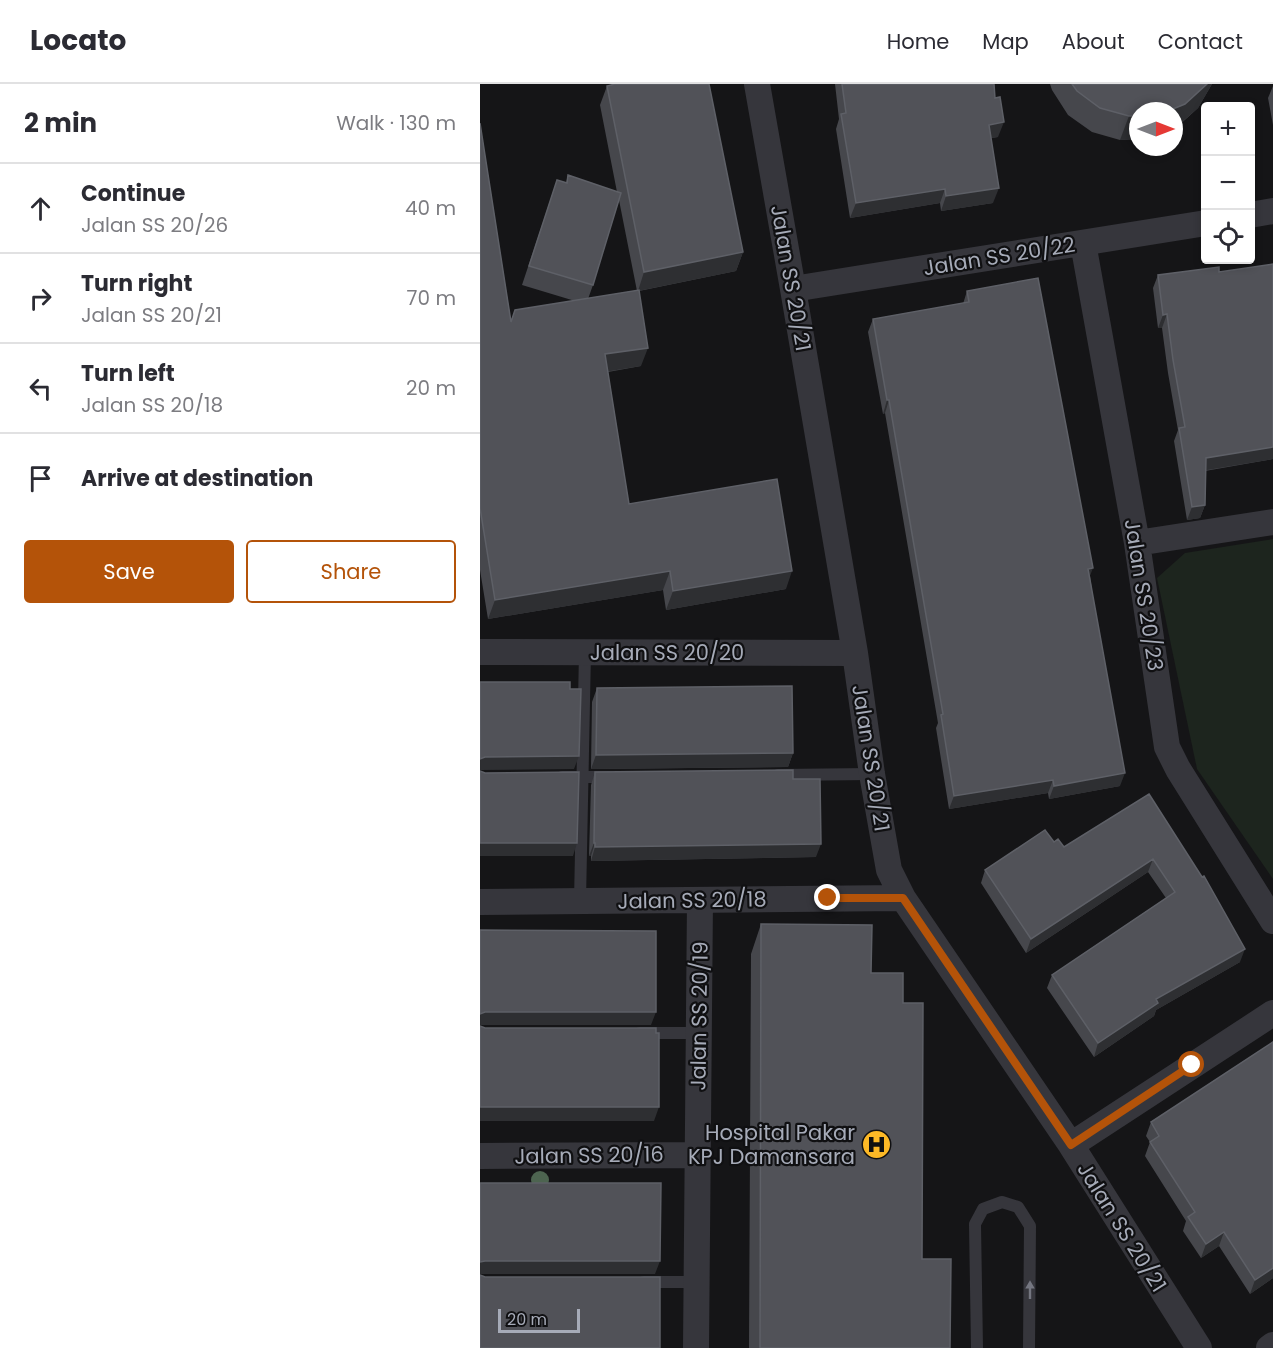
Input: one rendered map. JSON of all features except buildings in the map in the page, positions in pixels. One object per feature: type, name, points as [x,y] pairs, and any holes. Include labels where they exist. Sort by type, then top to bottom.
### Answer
[{"type":"street","name":"Jalan SS 20/21","points":[[757,84],[890,870],[903,898],[1071,1145],[1198,1348]]},
{"type":"street","points":[[1255,214],[1273,211]]},
{"type":"street","name":"Jalan SS 20/22","points":[[793,289],[1201,224]]},
{"type":"street","name":"Jalan SS 20/23","points":[[1083,243],[1137,543],[1167,747],[1178,770],[1273,921]]},
{"type":"street","points":[[1137,543],[1273,522]]},
{"type":"street","name":"Jalan SS 20/20","points":[[480,652],[855,653]]},
{"type":"street","name":"Jalan SS 20/18","points":[[480,902],[903,898]]},
{"type":"street","name":"Jalan SS 20/19","points":[[696,1348],[700,900]]},
{"type":"street","points":[[1071,1145],[1273,1013]]},
{"type":"street","name":"Jalan SS 20/16","points":[[480,1156],[697,1155]]},
{"type":"street","points":[[1269,1348],[1273,1345]]},
{"type":"lane","points":[[580,901],[585,652]]},
{"type":"lane","points":[[768,775],[872,774]]},
{"type":"lane","points":[[548,778],[617,777]]},
{"type":"lane","points":[[630,1033],[699,1033]]},
{"type":"lane","points":[[977,1348],[975,1224],[983,1209],[1002,1202],[1018,1207],[1030,1226],[1029,1348]]},
{"type":"lane","points":[[628,1282],[696,1282]]},
{"type":"shaded area","points":[[1273,539],[1273,879],[1197,769],[1157,578],[1185,553]]},
{"type":"place","name":"Hospital Pakar KPJ Damansara","points":[[876,1144]]},
{"type":"route","points":[[828,898],[903,898],[1071,1145],[1192,1065]]}]
